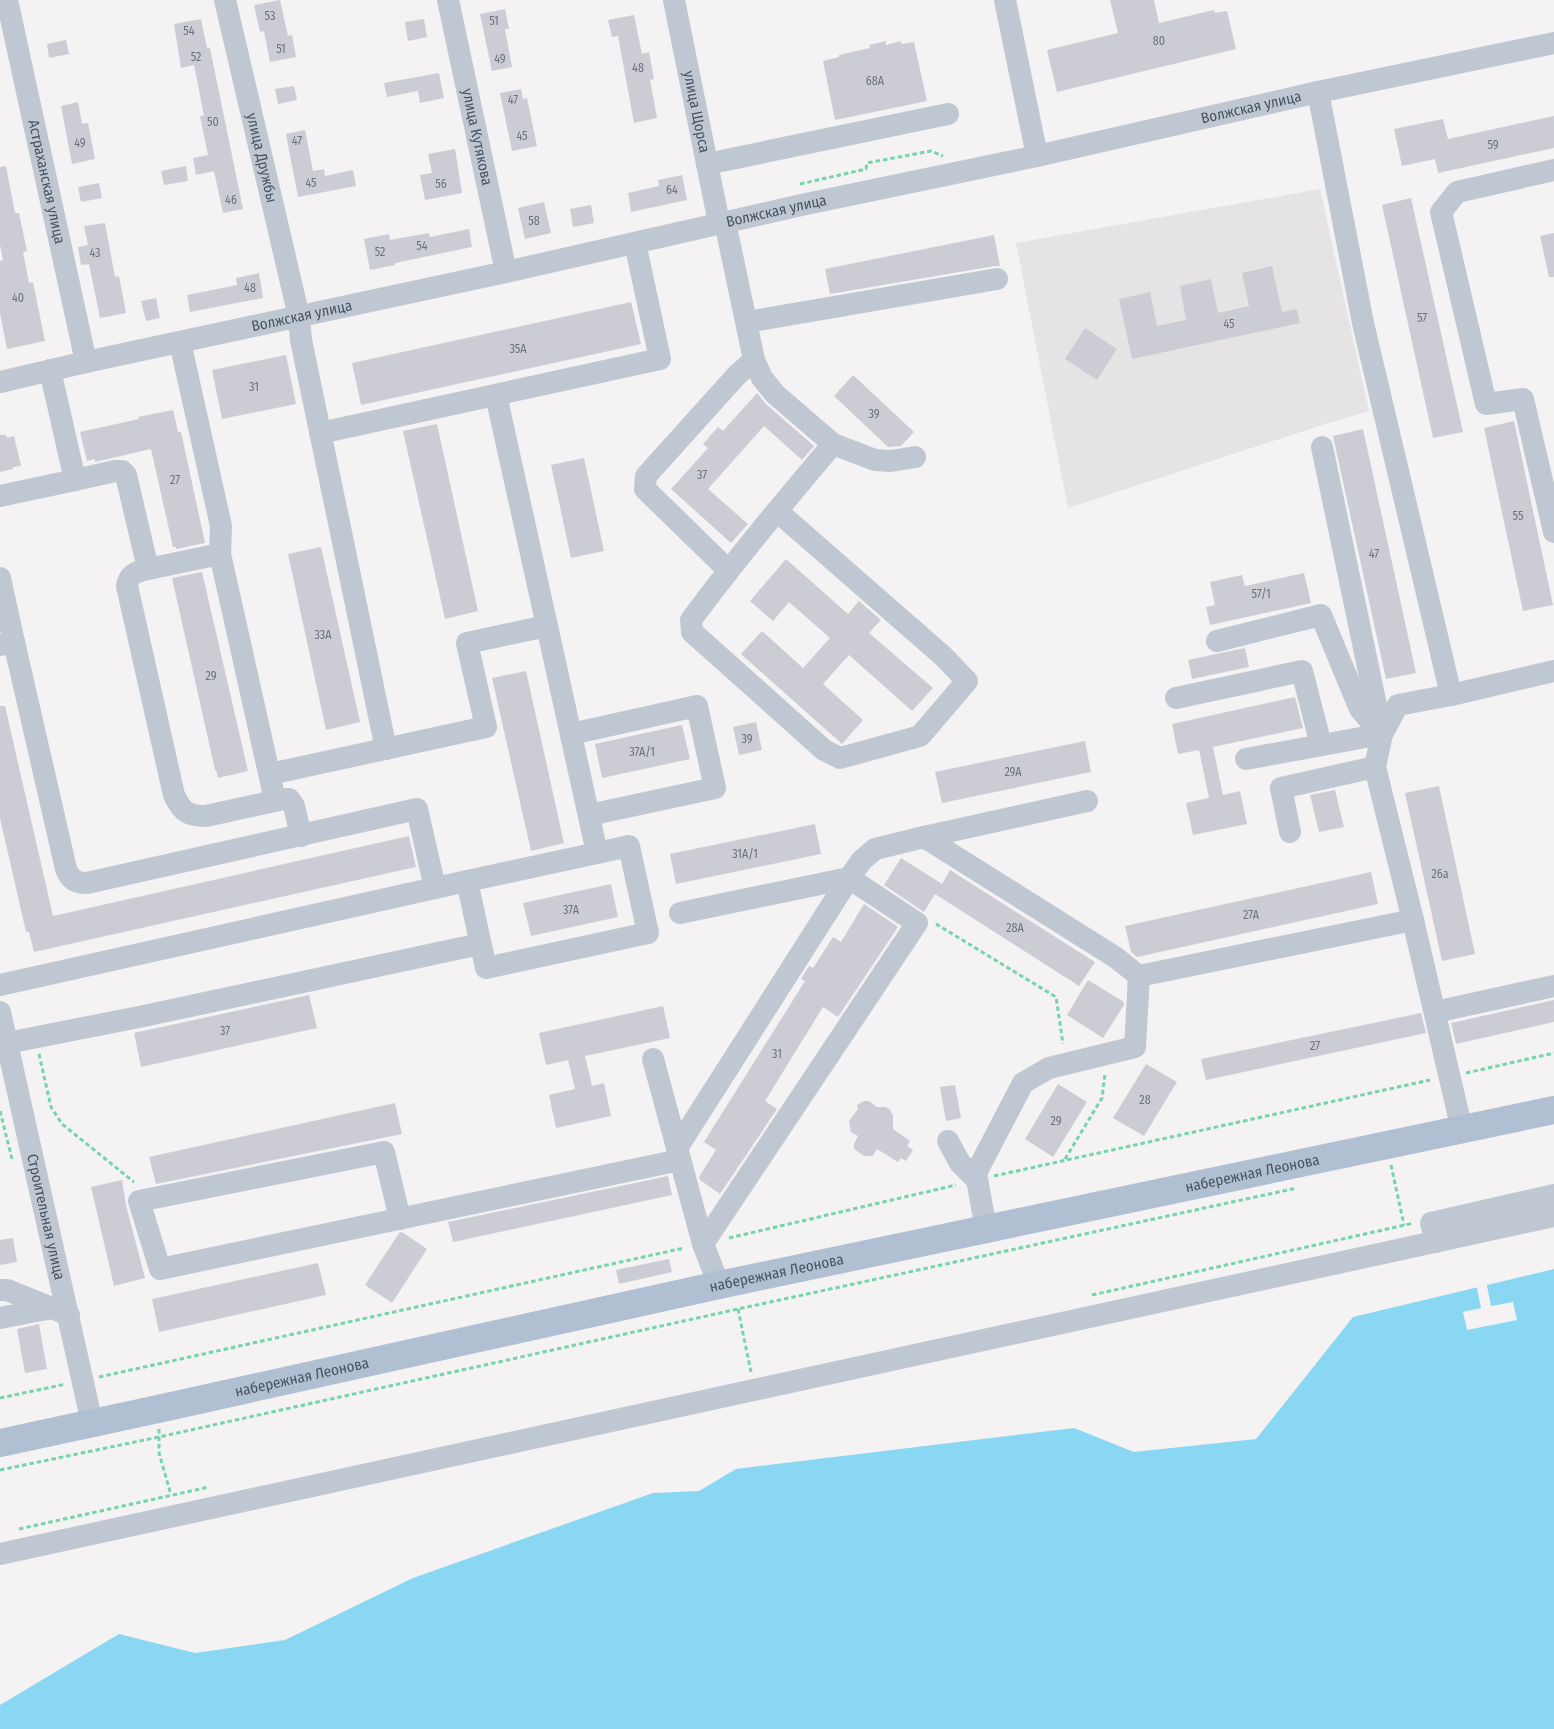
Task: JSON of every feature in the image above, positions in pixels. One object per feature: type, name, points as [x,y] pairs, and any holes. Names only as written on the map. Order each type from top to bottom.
[{"type":"main road","name":"набережная Леонова","points":[[0,1443],[719,1285],[1554,1110]]},
{"type":"street","name":"Астраханская улица","points":[[7,0],[86,362]]},
{"type":"street","name":"улица Дружбы","points":[[225,0],[298,317],[386,749]]},
{"type":"street","name":"улица Кутякова","points":[[447,0],[506,272]]},
{"type":"street","name":"улица Щорса","points":[[674,0],[707,164],[747,322],[754,360],[762,378],[775,394],[832,444]]},
{"type":"street","points":[[1005,0],[1037,156]]},
{"type":"street","name":"Волжская улица","points":[[0,382],[506,272],[722,222],[1554,43]]},
{"type":"street","points":[[1318,92],[1364,323],[1451,695]]},
{"type":"street","points":[[707,164],[948,114]]},
{"type":"street","points":[[1554,170],[1457,192],[1441,212],[1486,404],[1523,399],[1554,532]]},
{"type":"street","points":[[320,433],[660,359],[635,243]]},
{"type":"street","points":[[747,322],[997,279]]},
{"type":"street","points":[[180,342],[221,526],[220,554],[275,800]]},
{"type":"street","points":[[728,570],[645,489],[646,476],[736,375],[754,360]]},
{"type":"street","points":[[50,370],[75,480]]},
{"type":"street","points":[[496,395],[597,853]]},
{"type":"street","points":[[777,510],[944,656],[967,681],[920,736],[840,758],[824,750],[692,632],[691,620],[728,570],[777,510],[832,444],[875,460],[891,461],[915,457]]},
{"type":"street","points":[[1322,447],[1382,734]]},
{"type":"street","points":[[0,496],[122,471],[126,475],[148,569]]},
{"type":"street","points":[[220,554],[148,569],[130,575],[128,579],[127,586],[174,795],[186,813],[195,816],[206,816],[275,800],[289,799],[292,802],[301,836]]},
{"type":"street","points":[[0,578],[7,644],[66,869],[69,877],[77,883],[98,881],[417,809],[435,888]]},
{"type":"street","points":[[1217,641],[1321,615],[1360,709],[1382,734]]},
{"type":"street","points":[[270,774],[486,727],[467,643],[547,626]]},
{"type":"street","points":[[1176,698],[1302,671],[1321,745]]},
{"type":"street","points":[[1462,1130],[1375,767],[1382,734],[1398,705],[1554,671]]},
{"type":"street","points":[[571,734],[698,706],[715,788],[589,815]]},
{"type":"street","points":[[1246,759],[1382,734]]},
{"type":"street","points":[[1290,832],[1281,788],[1375,767]]},
{"type":"street","points":[[400,1219],[384,1152],[139,1201],[160,1269],[400,1219],[679,1154],[849,878],[862,860],[874,849],[1087,801]]},
{"type":"street","points":[[924,837],[1115,957],[1138,976]]},
{"type":"street","points":[[0,985],[435,888],[467,881],[597,853],[629,846],[648,933],[486,968],[467,881]]},
{"type":"street","points":[[680,913],[849,878],[917,923],[703,1244]]},
{"type":"street","points":[[1138,976],[1413,920]]},
{"type":"street","points":[[7,1043],[480,944]]},
{"type":"street","points":[[986,1230],[976,1173],[1023,1083],[1049,1068],[1135,1047],[1138,976]]},
{"type":"street","points":[[1435,1012],[1554,986]]},
{"type":"street","name":"Строительная улица","points":[[0,1012],[60,1312],[83,1380],[92,1422]]},
{"type":"street","points":[[653,1059],[703,1244],[719,1285]]},
{"type":"street","points":[[948,1141],[960,1163],[977,1180]]},
{"type":"street","points":[[1436,1242],[1431,1223],[1554,1196]]},
{"type":"street","points":[[0,1554],[1554,1216]]},
{"type":"street","points":[[0,1290],[7,1290],[60,1312]]},
{"type":"street","points":[[0,1318],[60,1312]]},
{"type":"path","points":[[917,923],[933,921],[1056,997],[1066,1064]]},
{"type":"path","points":[[36,1037],[51,1107],[62,1124],[154,1198]]},
{"type":"path","points":[[0,1398],[703,1244],[1065,1160],[1554,1053]]},
{"type":"path","points":[[1065,1160],[1102,1098],[1107,1054]]},
{"type":"path","points":[[1395,1180],[1404,1225]]},
{"type":"path","points":[[0,1470],[1298,1188]]},
{"type":"path","points":[[738,1309],[751,1372]]},
{"type":"path","points":[[159,1453],[171,1495]]},
{"type":"shaded area","points":[[1320,189],[1369,411],[1068,508],[1016,243]]},
{"type":"water","points":[[1554,1269],[1554,1729],[0,1729],[0,1705],[119,1634],[195,1653],[285,1640],[413,1578],[653,1493],[699,1491],[736,1469],[1074,1428],[1134,1452],[1256,1439],[1353,1317]]},
{"type":"pier","points":[[1486,1281],[1491,1306],[1513,1302],[1517,1320],[1467,1330],[1463,1312],[1481,1308],[1476,1283]]},
{"type":"building","points":[[280,0],[288,36],[292,35],[296,57],[270,62],[264,31],[260,32],[254,5]]},
{"type":"building","points":[[1110,0],[1154,0],[1159,23],[1214,10],[1215,13],[1227,11],[1236,49],[1057,92],[1047,50],[1118,33]]},
{"type":"building","points":[[505,9],[509,29],[505,29],[512,67],[492,71],[480,14]]},
{"type":"building","points":[[634,15],[642,54],[649,52],[654,79],[650,80],[657,118],[634,123],[618,36],[612,37],[608,20]]},
{"type":"building","points":[[201,19],[207,48],[210,48],[243,209],[223,213],[214,171],[196,175],[193,158],[208,155],[200,116],[204,116],[194,65],[181,68],[174,24]]},
{"type":"building","points":[[424,19],[427,37],[408,41],[405,22]]},
{"type":"building","points":[[66,40],[69,54],[49,58],[47,44]]},
{"type":"building","points":[[886,41],[886,45],[901,41],[901,44],[914,42],[927,101],[835,120],[823,61],[870,48],[869,45]]},
{"type":"building","points":[[439,73],[444,98],[420,103],[418,91],[387,97],[384,83]]},
{"type":"building","points":[[294,86],[297,100],[278,104],[275,89]]},
{"type":"building","points":[[521,89],[523,99],[527,98],[537,146],[512,151],[500,93]]},
{"type":"building","points":[[78,102],[82,124],[88,123],[95,159],[72,164],[61,106]]},
{"type":"building","points":[[1554,116],[1554,148],[1438,173],[1435,159],[1402,166],[1394,129],[1443,119],[1448,139]]},
{"type":"building","points":[[305,130],[313,171],[324,169],[325,176],[353,170],[356,186],[298,197],[286,134]]},
{"type":"building","points":[[455,149],[462,193],[425,200],[420,175],[432,173],[428,154]]},
{"type":"building","points":[[6,166],[15,213],[19,213],[27,251],[23,252],[29,283],[33,282],[45,341],[7,349],[0,313],[0,261],[3,260],[0,245],[0,167]]},
{"type":"building","points":[[186,166],[188,181],[164,185],[161,171]]},
{"type":"building","points":[[682,175],[687,200],[631,212],[628,193],[659,186],[658,180]]},
{"type":"building","points":[[99,183],[102,198],[81,202],[78,187]]},
{"type":"building","points":[[1411,198],[1463,432],[1433,438],[1382,205]]},
{"type":"building","points":[[544,202],[551,233],[525,239],[518,208]]},
{"type":"building","points":[[591,205],[594,223],[573,227],[570,209]]},
{"type":"building","points":[[105,223],[115,277],[119,276],[126,313],[100,318],[89,264],[81,265],[78,247],[88,245],[84,226]]},
{"type":"building","points":[[469,229],[472,247],[370,270],[364,239],[389,234],[390,240],[429,233],[430,237]]},
{"type":"building","points":[[1554,233],[1554,277],[1549,277],[1540,236]]},
{"type":"building","points":[[994,235],[1000,266],[830,294],[825,269]]},
{"type":"building","points":[[1272,266],[1282,312],[1297,309],[1300,323],[1132,359],[1119,299],[1150,292],[1157,326],[1186,320],[1180,286],[1211,279],[1218,313],[1249,306],[1242,273]]},
{"type":"building","points":[[259,273],[263,298],[190,312],[187,295],[237,285],[236,278]]},
{"type":"building","points":[[156,298],[160,318],[146,321],[141,301]]},
{"type":"building","points":[[631,302],[641,344],[361,405],[352,363]]},
{"type":"building","points":[[1085,328],[1117,349],[1097,380],[1065,359]]},
{"type":"building","points":[[286,355],[296,404],[222,419],[212,370]]},
{"type":"building","points":[[853,375],[914,432],[901,446],[888,447],[834,396]]},
{"type":"building","points":[[757,393],[766,404],[814,446],[802,460],[764,426],[708,489],[748,524],[731,543],[671,489],[708,448],[703,444],[718,427],[723,431]]},
{"type":"building","points":[[173,410],[178,432],[181,432],[205,543],[176,549],[173,547],[151,449],[95,462],[95,459],[87,461],[80,432]]},
{"type":"building","points":[[1514,421],[1553,605],[1523,611],[1484,428]]},
{"type":"building","points":[[437,424],[478,611],[445,619],[403,431]]},
{"type":"building","points":[[1363,429],[1416,673],[1386,679],[1333,436]]},
{"type":"building","points":[[0,435],[6,435],[7,438],[14,436],[21,466],[0,472]]},
{"type":"building","points":[[584,458],[604,551],[571,558],[551,465]]},
{"type":"building","points":[[321,547],[360,722],[326,730],[288,554]]},
{"type":"building","points":[[786,559],[848,614],[859,601],[881,620],[869,633],[933,688],[912,711],[849,655],[823,684],[863,720],[842,744],[741,654],[762,631],[803,668],[830,638],[789,602],[773,621],[750,601]]},
{"type":"building","points":[[202,572],[248,771],[218,778],[172,578]]},
{"type":"building","points":[[1304,573],[1311,603],[1210,625],[1206,607],[1215,605],[1210,582],[1242,575],[1245,586]]},
{"type":"building","points":[[1245,648],[1249,667],[1192,679],[1188,660]]},
{"type":"building","points":[[526,671],[564,843],[531,851],[492,678]]},
{"type":"building","points":[[1295,697],[1303,728],[1213,747],[1223,795],[1240,791],[1247,824],[1193,835],[1186,803],[1209,798],[1199,750],[1178,754],[1172,724]]},
{"type":"building","points":[[0,706],[5,706],[53,916],[409,836],[416,867],[34,952],[29,932],[26,932],[0,818]]},
{"type":"building","points":[[756,722],[762,750],[739,755],[733,727]]},
{"type":"building","points":[[682,725],[690,759],[602,778],[595,744]]},
{"type":"building","points":[[1085,741],[1091,772],[942,803],[935,772]]},
{"type":"building","points":[[1439,786],[1475,954],[1442,961],[1405,793]]},
{"type":"building","points":[[1335,790],[1344,827],[1319,832],[1310,795]]},
{"type":"building","points":[[815,824],[821,854],[676,884],[670,854]]},
{"type":"building","points":[[901,858],[942,884],[950,870],[1095,962],[1079,986],[935,894],[924,912],[884,885]]},
{"type":"building","points":[[1371,872],[1378,904],[1137,957],[1131,952],[1125,926]]},
{"type":"building","points":[[611,884],[618,917],[531,936],[523,903]]},
{"type":"building","points":[[864,904],[898,927],[838,1017],[823,1007],[765,1101],[777,1109],[720,1194],[699,1177],[716,1150],[704,1142],[805,981],[801,979],[809,966],[813,968],[833,937],[841,942]]},
{"type":"building","points":[[1088,980],[1124,1002],[1103,1038],[1067,1015]]},
{"type":"building","points":[[309,995],[317,1028],[141,1067],[134,1033]]},
{"type":"building","points":[[1554,1000],[1554,1022],[1456,1044],[1451,1023]]},
{"type":"building","points":[[663,1006],[670,1038],[585,1056],[592,1086],[604,1083],[611,1116],[556,1128],[549,1095],[575,1089],[568,1060],[546,1065],[539,1033]]},
{"type":"building","points":[[1421,1013],[1426,1033],[1206,1080],[1201,1059]]},
{"type":"building","points":[[1146,1064],[1177,1082],[1144,1136],[1113,1118]]},
{"type":"building","points":[[1058,1084],[1087,1102],[1053,1157],[1025,1139]]},
{"type":"building","points":[[955,1085],[961,1118],[946,1121],[940,1087]]},
{"type":"building","points":[[864,1101],[890,1110],[893,1115],[893,1129],[910,1141],[907,1146],[913,1150],[906,1161],[901,1158],[898,1162],[877,1149],[873,1156],[864,1156],[854,1149],[858,1136],[851,1132],[849,1121],[858,1109],[857,1105]]},
{"type":"building","points":[[395,1103],[402,1134],[156,1184],[149,1157]]},
{"type":"building","points":[[668,1176],[672,1195],[453,1242],[448,1222]]},
{"type":"building","points":[[122,1180],[126,1205],[145,1278],[114,1286],[91,1187]]},
{"type":"building","points":[[402,1232],[427,1249],[392,1303],[365,1285],[399,1233]]},
{"type":"building","points":[[13,1238],[17,1262],[0,1265],[0,1240]]},
{"type":"building","points":[[669,1259],[672,1272],[619,1284],[616,1270]]},
{"type":"building","points":[[318,1263],[326,1295],[159,1332],[152,1299]]},
{"type":"building","points":[[39,1324],[47,1369],[25,1373],[17,1329]]}]
